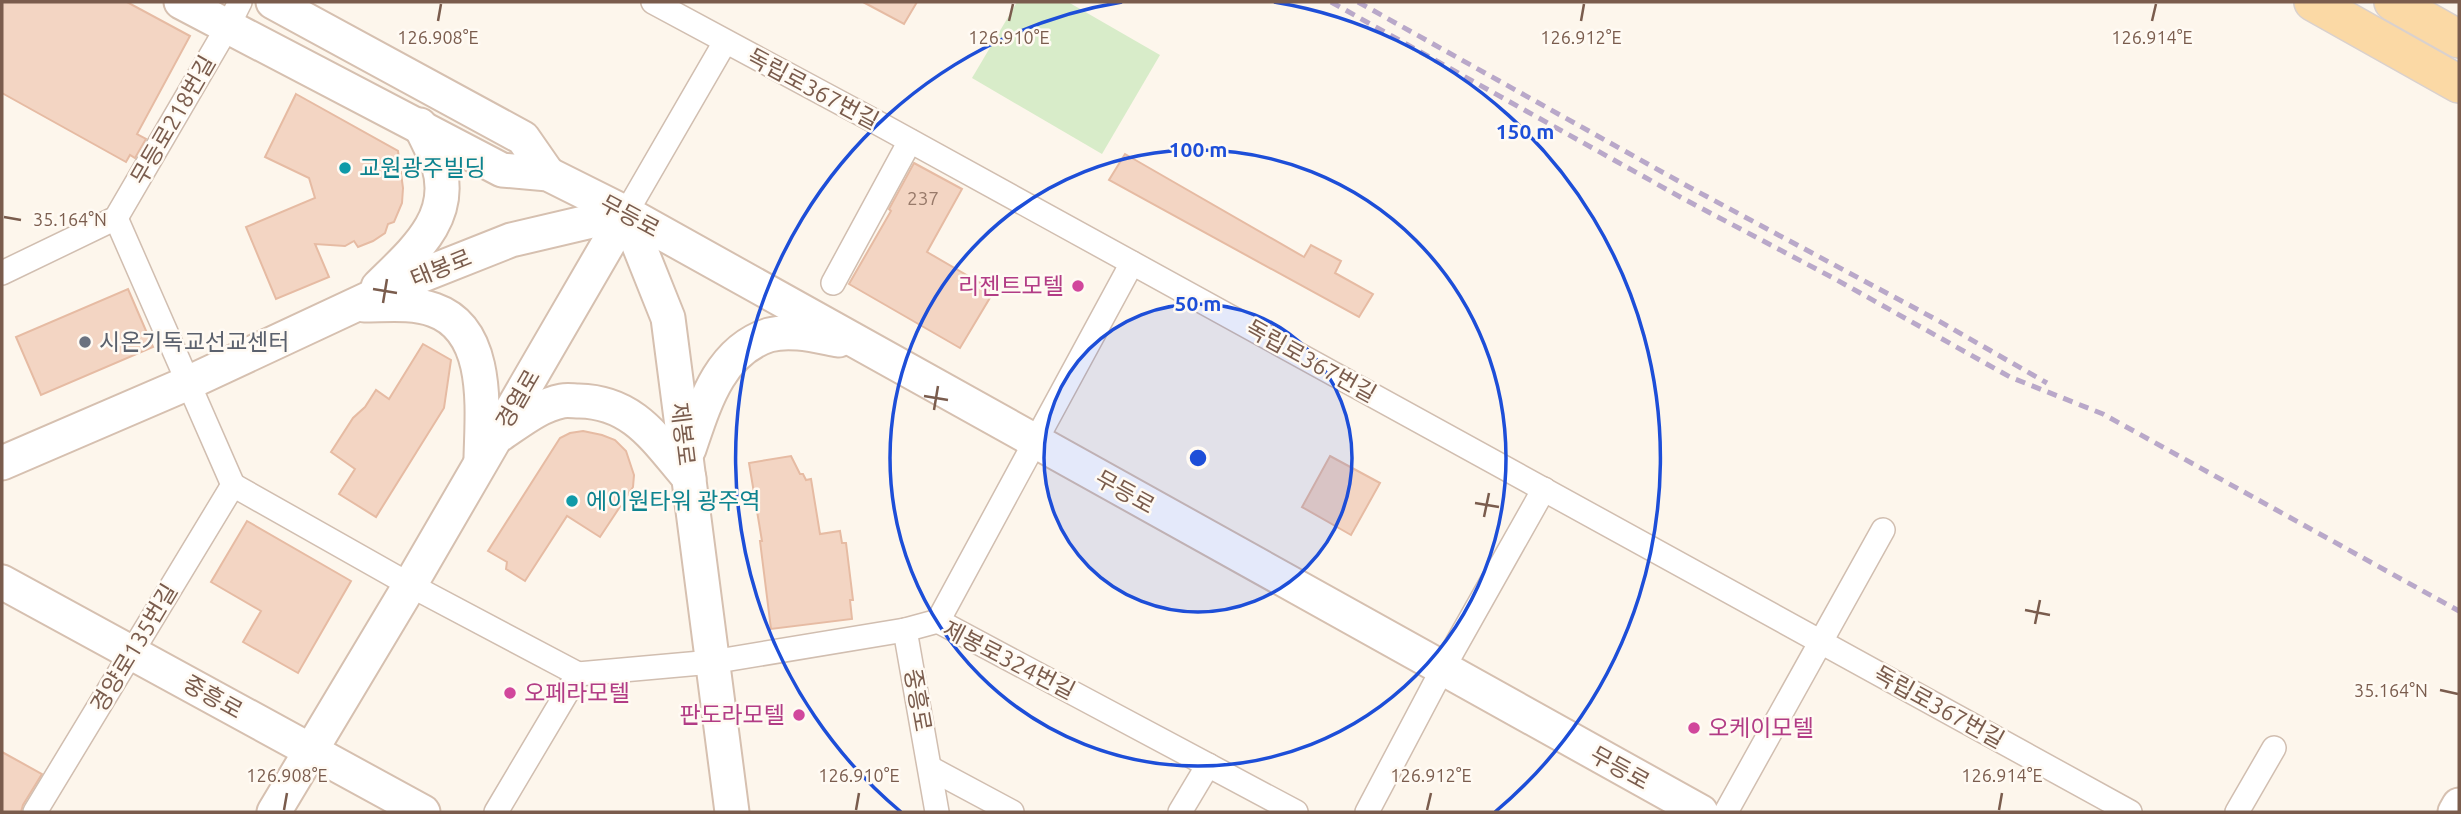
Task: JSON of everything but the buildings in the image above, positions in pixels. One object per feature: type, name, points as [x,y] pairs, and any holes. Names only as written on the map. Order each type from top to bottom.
[{"type":"main road","points":[[2313,2],[2459,84]]},
{"type":"main road","points":[[2393,2],[2459,39]]},
{"type":"street","name":"무등로","points":[[181,2],[234,14],[420,125],[502,170],[548,174],[626,213],[1701,812]]},
{"type":"street","name":"무등로","points":[[273,2],[523,138],[548,174]]},
{"type":"street","name":"독립로367번길","points":[[653,2],[1821,642],[2092,803],[2130,812]]},
{"type":"street","name":"무등로218번길","points":[[116,218],[234,14]]},
{"type":"street","points":[[626,213],[725,42]]},
{"type":"street","points":[[359,305],[422,244],[437,217],[442,186],[438,164],[420,125]]},
{"type":"street","points":[[833,283],[910,141]]},
{"type":"street","name":"태봉로","points":[[2,463],[188,383],[400,284],[511,240],[626,213]]},
{"type":"street","name":"경열로","points":[[274,812],[410,585],[626,213]]},
{"type":"street","name":"제봉로","points":[[626,213],[668,318],[732,812]]},
{"type":"street","points":[[8,265],[116,218],[233,485],[410,585],[578,674],[712,662]]},
{"type":"street","points":[[938,621],[1132,263]]},
{"type":"street","points":[[359,305],[414,305],[435,310],[449,318],[462,332],[472,349],[481,383],[489,450]]},
{"type":"street","points":[[489,450],[533,413],[562,401],[593,401],[616,407],[642,425],[688,468],[715,380],[730,361],[751,344],[771,335],[794,333],[865,346]]},
{"type":"street","name":"경양로135번길","points":[[35,812],[233,485]]},
{"type":"street","points":[[1367,812],[1442,670],[1544,489]]},
{"type":"street","points":[[1726,812],[1883,530]]},
{"type":"street","name":"중흥로","points":[[5,591],[132,652],[423,812]]},
{"type":"street","name":"제봉로324번길","points":[[712,662],[905,630],[938,621],[1296,812]]},
{"type":"street","name":"중흥로","points":[[905,630],[936,812]]},
{"type":"street","points":[[496,812],[578,674]]},
{"type":"street","points":[[2237,812],[2274,748]]},
{"type":"street","points":[[1180,812],[1208,765]]},
{"type":"street","points":[[930,768],[1012,812]]},
{"type":"street","points":[[2455,812],[2459,805]]},
{"type":"green space","points":[[1017,2],[1068,2],[1160,55],[1102,154],[972,78]]},
{"type":"railway","points":[[1331,2],[2010,377],[2103,414],[2459,611]]},
{"type":"railway","points":[[1358,2],[2047,383]]},
{"type":"place","name":"교원광주빌딩","points":[[345,168]]},
{"type":"place","name":"리젠트모텔","points":[[1078,286]]},
{"type":"place","name":"시온기독교선교센터","points":[[85,342]]},
{"type":"place","name":"에이원타워 광주역","points":[[572,501]]},
{"type":"place","name":"오페라모텔","points":[[510,693]]},
{"type":"place","name":"판도라모텔","points":[[799,715]]},
{"type":"place","name":"오케이모텔","points":[[1694,728]]}]
